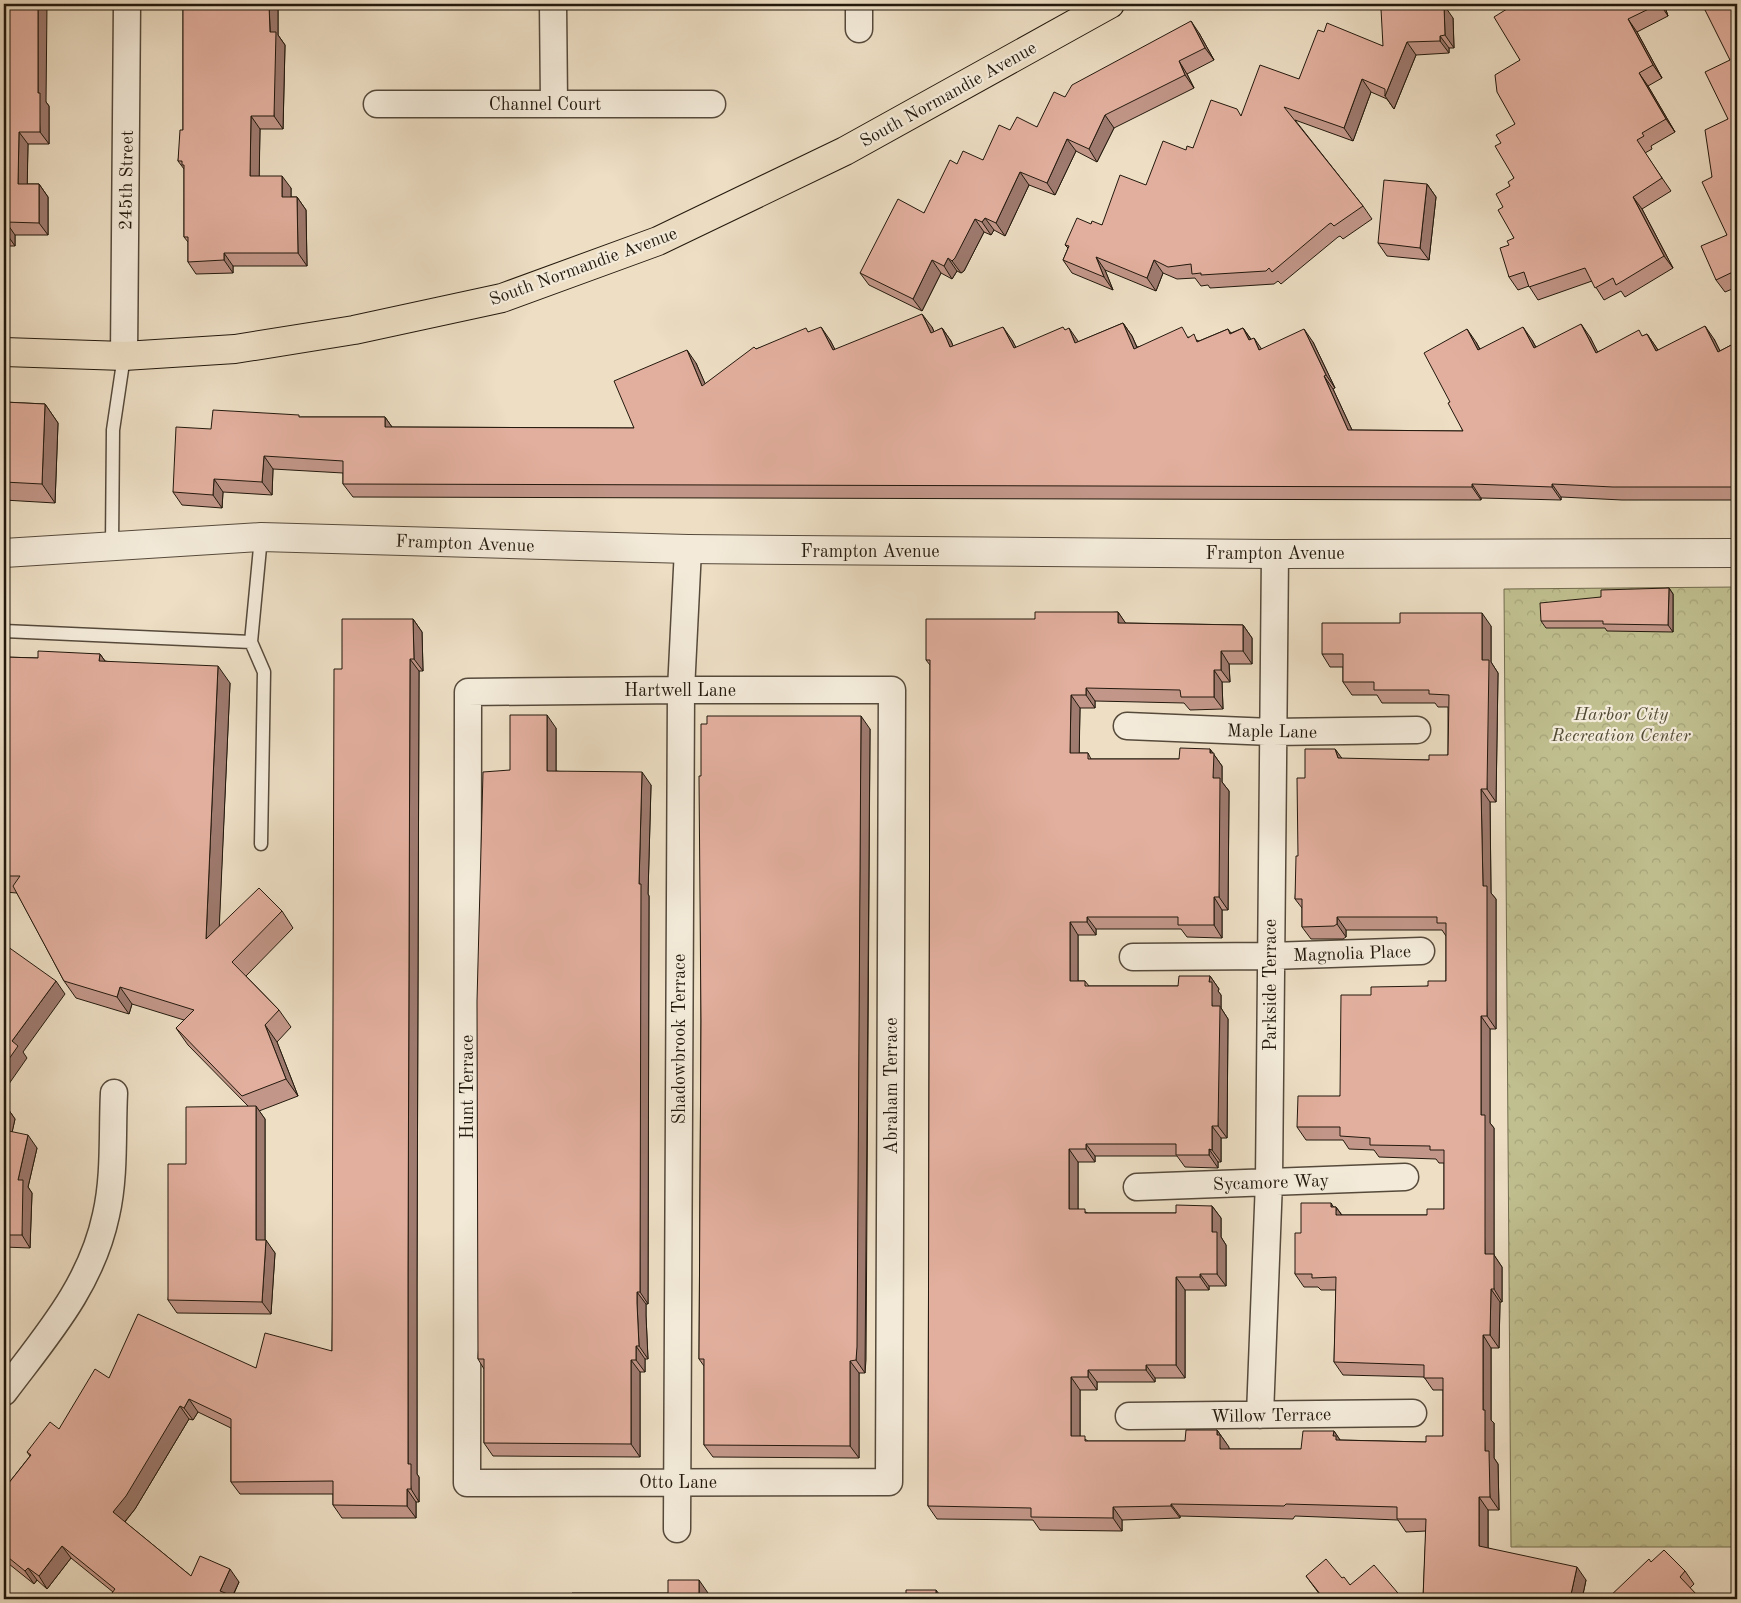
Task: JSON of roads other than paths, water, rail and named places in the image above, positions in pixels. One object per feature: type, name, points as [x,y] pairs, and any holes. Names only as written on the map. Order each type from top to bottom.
[{"type":"main road","name":"South Normandie Avenue","points":[[4,352],[124,356],[244,348],[354,330],[502,298],[658,241],[845,151],[1110,4]]},
{"type":"street","name":"245th Street","points":[[124,356],[127,4]]},
{"type":"street","points":[[553,4],[554,103]]},
{"type":"street","name":"Channel Court","points":[[377,104],[712,104]]},
{"type":"street","name":"Frampton Avenue","points":[[4,553],[261,537],[688,549],[1274,554],[1737,553]]},
{"type":"street","name":"Shadowbrook Terrace","points":[[677,1529],[681,690],[688,549]]},
{"type":"street","name":"Parkside Terrace","points":[[1260,1415],[1269,1181],[1274,554]]},
{"type":"street","name":"Hartwell Lane","points":[[468,692],[892,690]]},
{"type":"street","name":"Abraham Terrace","points":[[889,1482],[892,690]]},
{"type":"street","name":"Hunt Terrace","points":[[467,1483],[468,692]]},
{"type":"street","name":"Maple Lane","points":[[1127,726],[1272,732],[1417,730]]},
{"type":"street","name":"Magnolia Place","points":[[1133,957],[1270,956],[1421,951]]},
{"type":"street","points":[[4,1392],[79,1290],[95,1254],[107,1215],[114,1093]]},
{"type":"street","name":"Sycamore Way","points":[[1137,1187],[1405,1177]]},
{"type":"street","name":"Willow Terrace","points":[[1129,1416],[1413,1413]]},
{"type":"street","name":"Otto Lane","points":[[467,1483],[889,1482]]},
{"type":"lane","points":[[112,546],[113,430],[124,356]]},
{"type":"lane","points":[[261,537],[251,642],[264,672],[261,844]]},
{"type":"lane","points":[[4,631],[251,642]]},
{"type":"park label","name":"Harbor City Recreation Center","points":[[1621,724]]}]
